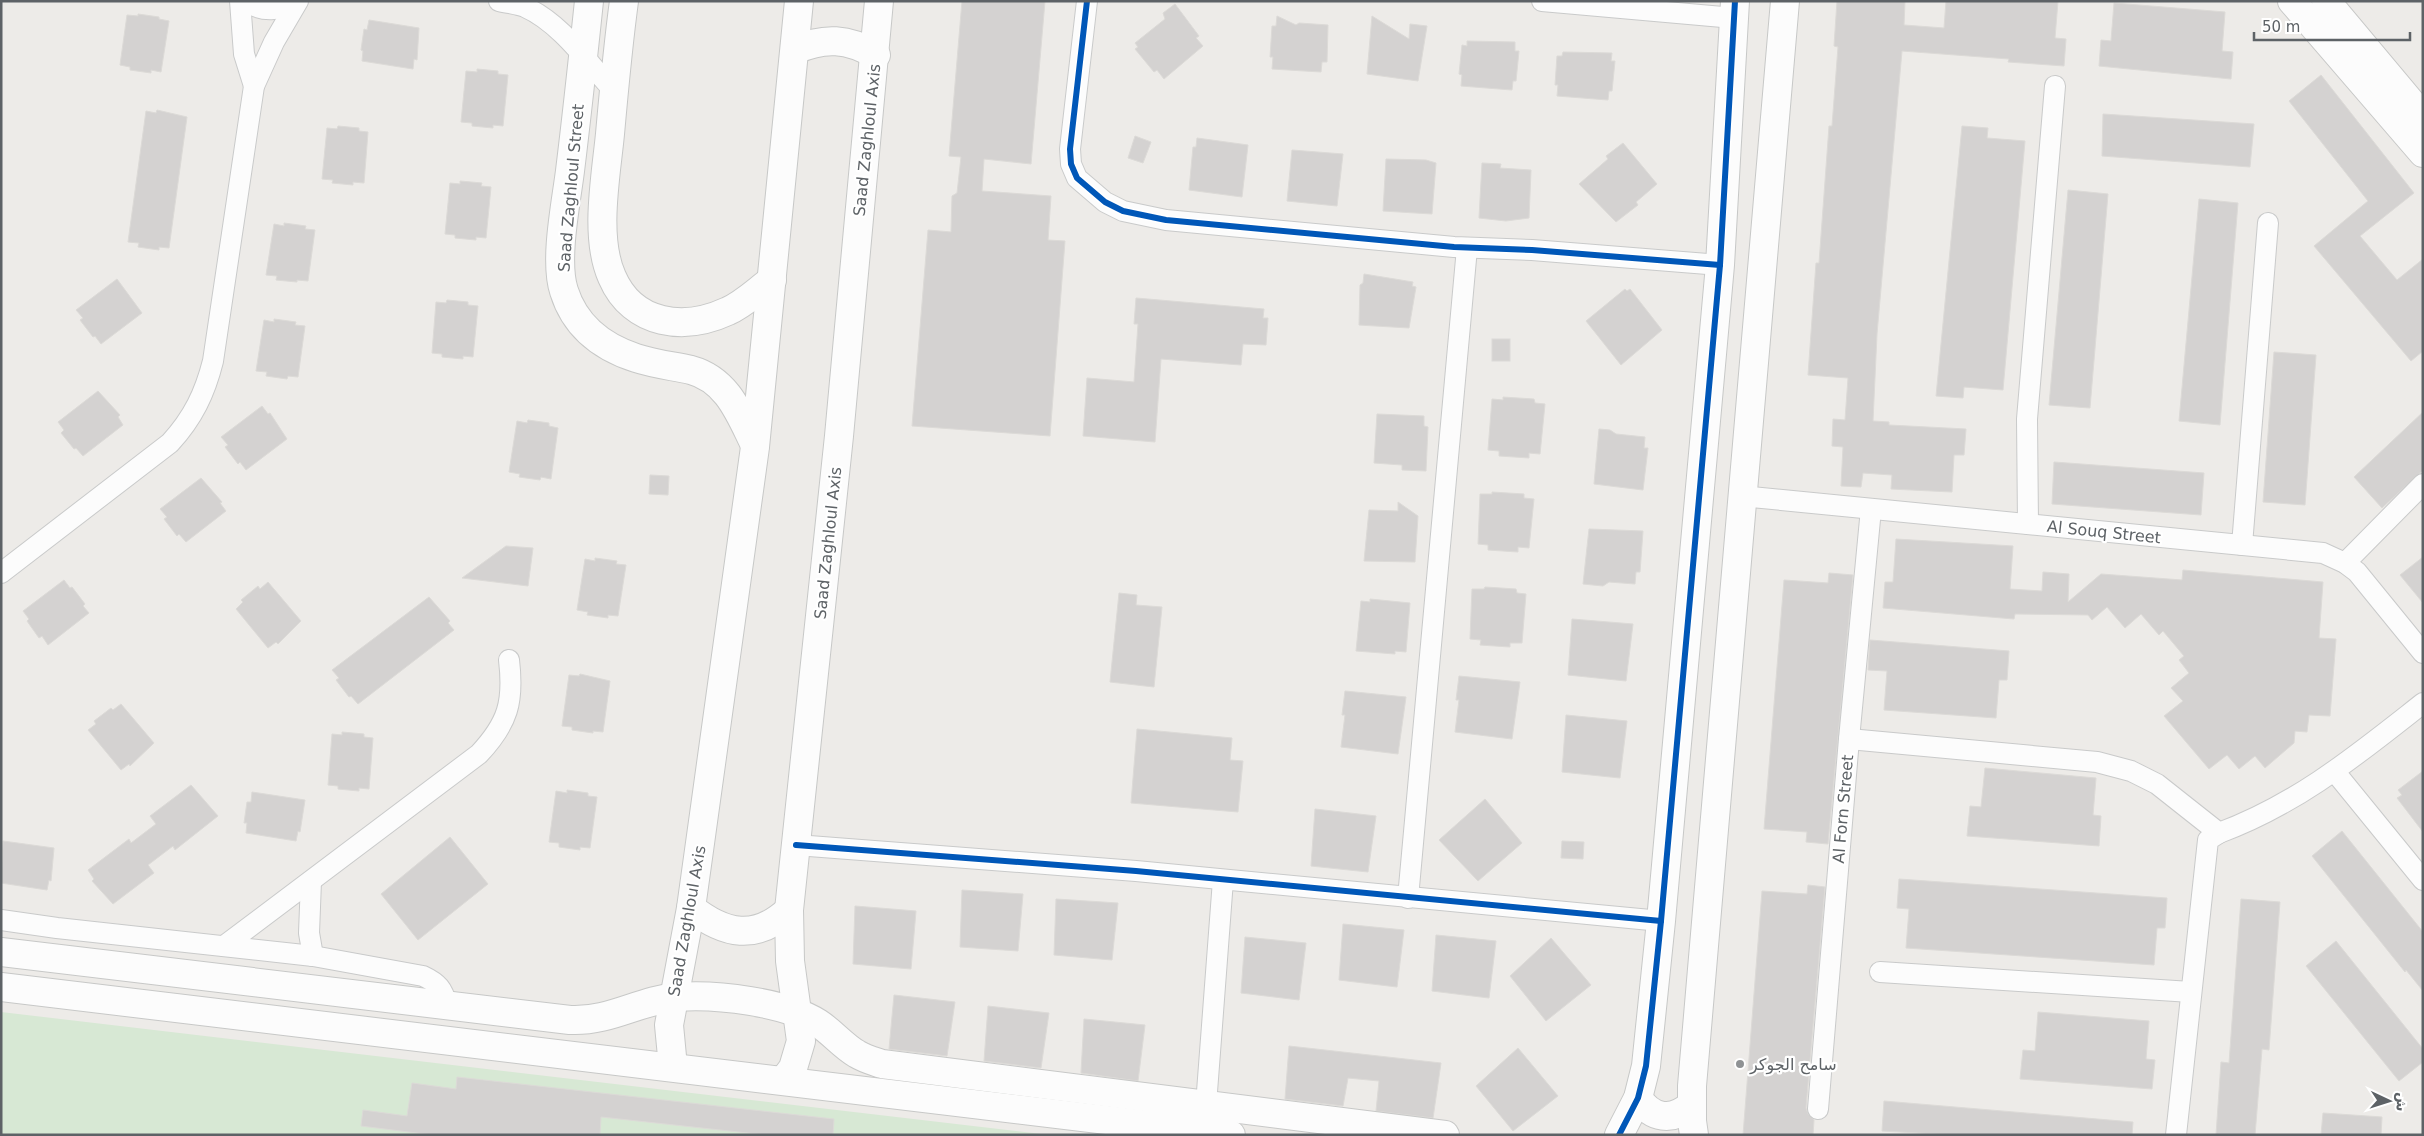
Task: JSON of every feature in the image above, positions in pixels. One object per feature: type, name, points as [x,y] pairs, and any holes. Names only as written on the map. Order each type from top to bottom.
[{"type":"main road","name":"Saad Zaghloul Street","points":[[589,1],[562,249],[563,290],[571,309],[582,327],[598,340],[621,352],[648,362],[693,371],[719,385],[737,408],[755,446]]},
{"type":"main road","name":"Saad Zaghloul Street","points":[[624,1],[614,91],[603,224],[606,252],[612,277],[631,304],[651,318],[678,322],[707,319],[730,310],[772,280]]},
{"type":"main road","name":"Saad Zaghloul Axis","points":[[673,1067],[669,1039],[674,997],[691,908],[755,446],[799,1]]},
{"type":"main road","name":"Saad Zaghloul Axis","points":[[784,1080],[793,1068],[801,1040],[790,961],[789,910],[839,436],[876,55],[879,1]]},
{"type":"main road","points":[[1694,1135],[1691,1106],[1784,1]]},
{"type":"main road","points":[[2292,1],[2423,153]]},
{"type":"main road","points":[[2326,1],[2423,117]]},
{"type":"main road","points":[[1619,1135],[1638,1098],[1646,1066],[1661,921],[1720,265],[1734,10]]},
{"type":"main road","points":[[795,50],[810,43],[827,40],[844,41],[861,46],[876,55]]},
{"type":"main road","points":[[691,908],[712,922],[739,931],[758,930],[775,923],[789,910]]},
{"type":"main road","points":[[1,952],[584,1021],[610,1017],[674,997],[693,996],[768,1003],[797,1012],[823,1026],[856,1053],[882,1064],[1446,1135]]},
{"type":"main road","points":[[1,987],[1231,1135]]},
{"type":"main road","points":[[1638,1098],[1652,1113],[1662,1117],[1682,1113],[1691,1106]]},
{"type":"street","points":[[240,1],[244,54],[254,86]]},
{"type":"street","points":[[245,1],[258,8],[268,10],[279,9],[298,1]]},
{"type":"street","points":[[1,573],[170,443],[183,429],[202,397],[213,361],[254,86],[274,42],[298,1]]},
{"type":"street","points":[[499,1],[530,4],[614,91]]},
{"type":"street","points":[[1087,1],[1070,148],[1071,164],[1077,178],[1105,202],[1124,211],[1166,220],[1468,248],[1532,250],[1720,265]]},
{"type":"street","points":[[1542,1],[1734,10]]},
{"type":"street","points":[[2028,524],[2027,419],[2055,86]]},
{"type":"street","points":[[2242,545],[2268,223]]},
{"type":"street","points":[[1408,898],[1468,248]]},
{"type":"street","points":[[2344,562],[2423,484]]},
{"type":"street","name":"Al Souq Street","points":[[1741,496],[2323,553],[2344,562],[2357,572],[2423,653]]},
{"type":"street","name":"Al Forn Street","points":[[1818,1109],[1849,739],[1871,509]]},
{"type":"street","points":[[224,946],[479,754],[497,735],[506,711],[512,686],[509,660]]},
{"type":"street","points":[[2176,1135],[2208,840],[2219,833],[2258,818],[2336,772],[2423,703]]},
{"type":"street","points":[[1849,739],[2096,762],[2123,769],[2157,784],[2219,833]]},
{"type":"street","points":[[2336,772],[2423,880]]},
{"type":"street","points":[[796,845],[955,856],[1661,921]]},
{"type":"street","points":[[1206,1105],[1223,880]]},
{"type":"street","points":[[311,881],[308,933],[314,956]]},
{"type":"street","points":[[1,920],[57,928],[314,956],[422,976],[436,982],[443,990],[448,1005]]},
{"type":"street","points":[[1880,972],[2191,992]]},
{"type":"green space","points":[[1,1012],[1050,1135],[1,1135]]},
{"type":"building","points":[[962,1],[1045,1],[1031,164],[984,159],[982,191],[1051,196],[1048,240],[1065,241],[1050,436],[912,426],[928,230],[951,232],[952,196],[957,193],[961,157],[949,156]]},
{"type":"building","points":[[1837,1],[1905,1],[1904,25],[1944,28],[1946,1],[2058,1],[2055,38],[2066,39],[2064,66],[2008,62],[2009,59],[1902,51],[1877,334],[1873,421],[1889,422],[1889,425],[1966,429],[1964,455],[1954,455],[1952,492],[1891,489],[1892,475],[1863,473],[1861,487],[1841,486],[1843,447],[1832,446],[1833,419],[1845,420],[1848,378],[1808,375],[1816,263],[1819,263],[1829,126],[1832,126],[1838,47],[1834,46]]},
{"type":"building","points":[[2114,3],[2225,12],[2222,51],[2233,52],[2231,79],[2099,66],[2101,40],[2111,41]]},
{"type":"building","points":[[1175,4],[1199,36],[1196,38],[1203,46],[1164,79],[1157,70],[1154,72],[1135,49],[1138,47],[1135,43],[1165,19],[1163,13]]},
{"type":"building","points":[[138,14],[159,17],[159,19],[169,21],[161,72],[151,70],[151,73],[130,70],[130,67],[120,65],[127,15],[138,16]]},
{"type":"building","points":[[1277,16],[1296,25],[1299,23],[1328,25],[1327,62],[1322,62],[1321,72],[1272,69],[1273,57],[1270,57],[1272,26],[1276,26]]},
{"type":"building","points":[[1372,16],[1409,39],[1410,24],[1427,26],[1418,81],[1367,74]]},
{"type":"building","points":[[369,20],[419,28],[417,60],[414,59],[413,69],[362,61],[363,51],[361,50],[364,29],[367,30]]},
{"type":"building","points":[[1467,41],[1515,42],[1515,51],[1519,51],[1516,81],[1513,81],[1512,90],[1461,86],[1462,75],[1459,74],[1462,45],[1467,46]]},
{"type":"building","points":[[1563,52],[1612,53],[1611,61],[1615,61],[1612,91],[1609,91],[1608,100],[1557,96],[1558,85],[1555,85],[1557,56],[1562,56]]},
{"type":"building","points":[[477,69],[498,71],[498,74],[508,75],[503,126],[493,125],[493,128],[472,126],[472,123],[461,122],[466,71],[477,72]]},
{"type":"building","points":[[2321,75],[2414,193],[2360,236],[2397,280],[2423,259],[2423,351],[2411,361],[2314,246],[2368,201],[2289,101]]},
{"type":"building","points":[[157,110],[187,117],[169,248],[159,247],[159,250],[138,247],[139,243],[128,242],[146,111],[156,113]]},
{"type":"building","points":[[2103,114],[2254,124],[2250,167],[2102,156]]},
{"type":"building","points":[[338,126],[359,128],[359,131],[368,132],[364,183],[353,182],[353,185],[332,183],[333,180],[322,179],[327,128],[337,129]]},
{"type":"building","points":[[1962,126],[1988,128],[1987,138],[2025,141],[2003,390],[1964,387],[1963,398],[1936,396]]},
{"type":"building","points":[[1135,136],[1151,142],[1143,163],[1128,158]]},
{"type":"building","points":[[1197,138],[1248,145],[1242,197],[1189,190],[1193,147],[1196,147]]},
{"type":"building","points":[[1623,143],[1657,184],[1636,202],[1638,205],[1616,222],[1579,184],[1608,159],[1606,156]]},
{"type":"building","points":[[1292,150],[1343,154],[1337,206],[1287,201]]},
{"type":"building","points":[[1386,159],[1426,160],[1436,163],[1432,214],[1383,211]]},
{"type":"building","points":[[1482,163],[1501,164],[1500,168],[1531,170],[1529,218],[1506,221],[1479,218]]},
{"type":"building","points":[[460,181],[482,183],[481,186],[491,187],[486,238],[476,237],[476,240],[455,238],[455,235],[445,234],[450,183],[460,184]]},
{"type":"building","points":[[2068,190],[2108,194],[2090,408],[2049,405]]},
{"type":"building","points":[[2199,199],[2238,203],[2220,425],[2179,421]]},
{"type":"building","points":[[284,223],[306,226],[305,229],[315,230],[308,281],[276,280],[277,276],[266,275],[274,224],[284,226]]},
{"type":"building","points":[[1364,274],[1413,282],[1412,286],[1416,287],[1409,328],[1359,325],[1360,285],[1363,283]]},
{"type":"building","points":[[117,279],[142,313],[101,344],[80,320],[83,318],[76,310]]},
{"type":"building","points":[[1625,289],[1627,291],[1630,289],[1662,330],[1621,365],[1586,321]]},
{"type":"building","points":[[1136,298],[1264,309],[1263,318],[1268,318],[1266,345],[1243,344],[1241,365],[1161,359],[1155,442],[1083,436],[1087,378],[1134,382],[1138,324],[1134,324]]},
{"type":"building","points":[[447,300],[468,302],[468,305],[478,306],[473,357],[463,356],[463,359],[442,357],[442,354],[432,353],[436,302],[446,303]]},
{"type":"building","points":[[274,319],[296,322],[295,325],[305,326],[298,377],[288,376],[287,379],[266,376],[267,372],[256,371],[264,320],[274,322]]},
{"type":"building","points":[[1492,339],[1510,339],[1510,361],[1492,361]]},
{"type":"building","points":[[2274,352],[2316,355],[2305,505],[2263,502]]},
{"type":"building","points":[[98,391],[120,415],[118,417],[123,425],[83,456],[76,448],[74,449],[61,433],[64,430],[58,422]]},
{"type":"building","points":[[1503,397],[1534,399],[1535,403],[1545,404],[1540,454],[1529,453],[1529,458],[1499,456],[1499,451],[1488,450],[1492,399],[1503,400]]},
{"type":"building","points":[[262,406],[268,414],[270,413],[287,439],[246,470],[240,462],[238,464],[225,447],[228,445],[221,437]]},
{"type":"building","points":[[2423,412],[2423,470],[2382,508],[2354,477]]},
{"type":"building","points":[[1377,414],[1424,416],[1424,426],[1428,427],[1426,471],[1402,470],[1402,465],[1374,463]]},
{"type":"building","points":[[528,420],[549,423],[549,426],[558,428],[551,479],[541,477],[540,480],[519,477],[520,474],[509,472],[517,421],[527,423]]},
{"type":"building","points":[[1599,429],[1610,430],[1616,434],[1645,437],[1644,448],[1648,448],[1643,490],[1594,484]]},
{"type":"building","points":[[2054,462],[2204,473],[2201,515],[2052,504]]},
{"type":"building","points":[[650,475],[669,476],[668,495],[649,494]]},
{"type":"building","points":[[201,478],[222,502],[220,503],[226,511],[186,542],[179,534],[177,536],[164,519],[167,517],[160,509]]},
{"type":"building","points":[[1492,492],[1524,494],[1524,498],[1534,499],[1529,548],[1518,547],[1518,552],[1488,550],[1488,545],[1478,544],[1480,494],[1492,494]]},
{"type":"building","points":[[1398,502],[1418,516],[1415,562],[1364,561],[1369,510],[1398,511]]},
{"type":"building","points":[[1589,529],[1643,531],[1640,572],[1636,572],[1635,584],[1609,582],[1603,586],[1583,584]]},
{"type":"building","points":[[1896,539],[2013,546],[2010,589],[2042,591],[2043,572],[2069,574],[2068,602],[2101,574],[2182,580],[2183,570],[2323,582],[2319,638],[2336,639],[2330,716],[2309,715],[2307,732],[2295,731],[2294,743],[2265,768],[2255,756],[2239,769],[2227,755],[2209,769],[2164,716],[2183,701],[2171,688],[2189,673],[2179,660],[2184,656],[2163,631],[2159,635],[2141,614],[2125,628],[2107,607],[2092,620],[2088,615],[2015,614],[2014,619],[1883,608],[1885,582],[1893,582]]},
{"type":"building","points":[[506,546],[533,548],[528,586],[462,578]]},
{"type":"building","points":[[2423,557],[2423,603],[2400,575]]},
{"type":"building","points":[[595,558],[617,561],[616,564],[626,565],[618,616],[608,615],[608,618],[587,615],[588,612],[577,610],[585,559],[595,561]]},
{"type":"building","points":[[1829,573],[1853,575],[1828,844],[1806,842],[1807,832],[1764,829],[1784,580],[1828,583]]},
{"type":"building","points":[[64,580],[85,604],[83,606],[89,613],[48,645],[42,636],[39,638],[27,621],[29,619],[23,611]]},
{"type":"building","points":[[268,582],[301,621],[278,644],[276,642],[268,648],[236,609],[243,602],[241,600],[258,586],[260,589]]},
{"type":"building","points":[[1485,587],[1516,589],[1517,593],[1526,594],[1522,643],[1510,643],[1510,647],[1480,645],[1481,640],[1470,639],[1472,589],[1484,589]]},
{"type":"building","points":[[1119,593],[1137,595],[1136,605],[1162,607],[1154,687],[1110,682]]},
{"type":"building","points":[[429,597],[450,621],[448,623],[454,630],[358,704],[351,696],[349,697],[336,680],[339,678],[332,670]]},
{"type":"building","points":[[1370,599],[1410,603],[1406,652],[1395,651],[1395,654],[1356,651],[1361,601],[1370,602]]},
{"type":"building","points":[[1572,619],[1633,624],[1626,681],[1568,675]]},
{"type":"building","points":[[1870,640],[2009,651],[2007,680],[1999,680],[1996,718],[1884,710],[1887,671],[1868,670]]},
{"type":"building","points":[[580,674],[610,681],[603,732],[593,731],[593,733],[572,730],[572,727],[562,726],[569,675],[579,676]]},
{"type":"building","points":[[1459,676],[1520,682],[1512,739],[1455,732],[1459,700],[1456,700]]},
{"type":"building","points":[[1345,691],[1406,697],[1398,754],[1341,747],[1345,715],[1342,715]]},
{"type":"building","points":[[121,704],[154,743],[130,766],[129,764],[121,770],[88,730],[96,724],[94,721],[111,708],[113,710]]},
{"type":"building","points":[[1566,715],[1627,721],[1620,778],[1562,772]]},
{"type":"building","points":[[1137,729],[1232,738],[1230,760],[1243,761],[1238,812],[1131,803]]},
{"type":"building","points":[[342,732],[364,734],[364,737],[373,738],[369,789],[359,788],[359,791],[338,789],[338,786],[328,785],[332,734],[342,735]]},
{"type":"building","points":[[1985,768],[2096,778],[2093,815],[2101,816],[2099,846],[1967,836],[1970,806],[1981,807]]},
{"type":"building","points":[[2423,771],[2423,832],[2397,798],[2402,795],[2398,790]]},
{"type":"building","points":[[191,785],[218,816],[175,850],[173,846],[148,865],[154,873],[113,904],[92,881],[94,879],[88,870],[129,839],[131,843],[156,824],[150,816]]},
{"type":"building","points":[[567,790],[588,793],[588,796],[597,797],[590,848],[580,847],[580,850],[559,847],[559,843],[549,842],[556,791],[567,793]]},
{"type":"building","points":[[252,792],[305,800],[300,832],[298,831],[296,841],[246,833],[247,823],[244,823],[247,802],[251,802]]},
{"type":"building","points":[[1485,799],[1522,843],[1478,881],[1439,840]]},
{"type":"building","points":[[1315,809],[1376,816],[1368,872],[1311,866]]},
{"type":"building","points":[[2342,831],[2423,932],[2423,991],[2406,970],[2405,972],[2312,856]]},
{"type":"building","points":[[450,837],[488,884],[418,940],[381,894]]},
{"type":"building","points":[[3,841],[54,848],[51,881],[49,880],[47,890],[1,883]]},
{"type":"building","points":[[1562,841],[1584,842],[1583,859],[1561,858]]},
{"type":"building","points":[[1899,879],[2167,898],[2165,928],[2157,928],[2154,965],[1906,948],[1909,909],[1897,908]]},
{"type":"building","points":[[1808,885],[1825,887],[1806,1108],[1808,1114],[1814,1120],[1813,1135],[1743,1135],[1762,891],[1807,894]]},
{"type":"building","points":[[962,890],[1023,894],[1018,951],[960,947]]},
{"type":"building","points":[[1056,899],[1118,903],[1112,960],[1054,955]]},
{"type":"building","points":[[2241,899],[2280,902],[2269,1050],[2262,1049],[2255,1135],[2216,1135],[2221,1062],[2229,1063]]},
{"type":"building","points":[[855,906],[916,911],[911,969],[853,964]]},
{"type":"building","points":[[1343,924],[1404,930],[1397,987],[1339,980]]},
{"type":"building","points":[[1436,935],[1496,941],[1489,998],[1432,991]]},
{"type":"building","points":[[1245,937],[1306,943],[1299,1000],[1241,993]]},
{"type":"building","points":[[1551,938],[1591,985],[1546,1021],[1510,976]]},
{"type":"building","points":[[2336,941],[2423,1049],[2423,1062],[2399,1081],[2306,966]]},
{"type":"building","points":[[894,995],[955,1002],[947,1056],[889,1049]]},
{"type":"building","points":[[988,1006],[1049,1013],[1041,1068],[984,1061]]},
{"type":"building","points":[[2038,1012],[2149,1021],[2146,1059],[2155,1060],[2152,1089],[2020,1079],[2023,1050],[2035,1051]]},
{"type":"building","points":[[1084,1019],[1145,1025],[1138,1081],[1081,1073]]},
{"type":"building","points":[[1289,1046],[1441,1063],[1433,1118],[1376,1111],[1379,1081],[1348,1078],[1343,1106],[1285,1099]]},
{"type":"building","points":[[1518,1048],[1558,1096],[1513,1131],[1476,1086]]},
{"type":"building","points":[[457,1077],[834,1119],[833,1135],[766,1135],[601,1117],[600,1135],[433,1135],[361,1126],[363,1110],[407,1116],[412,1083],[456,1089]]},
{"type":"building","points":[[1884,1101],[2133,1122],[2132,1135],[1955,1135],[1882,1131]]},
{"type":"building","points":[[2323,1113],[2382,1117],[2381,1135],[2321,1135]]},
{"type":"cycle path","points":[[1087,1],[1070,149],[1071,164],[1077,178],[1105,202],[1123,211],[1166,220],[1454,247],[1532,250],[1720,265]]},
{"type":"cycle path","points":[[1619,1135],[1638,1098],[1646,1066],[1661,921],[1720,265],[1735,1]]},
{"type":"cycle path","points":[[796,845],[1136,871],[1661,921]]},
{"type":"place","name":"سامح الجوكر","points":[[1740,1064]]}]
